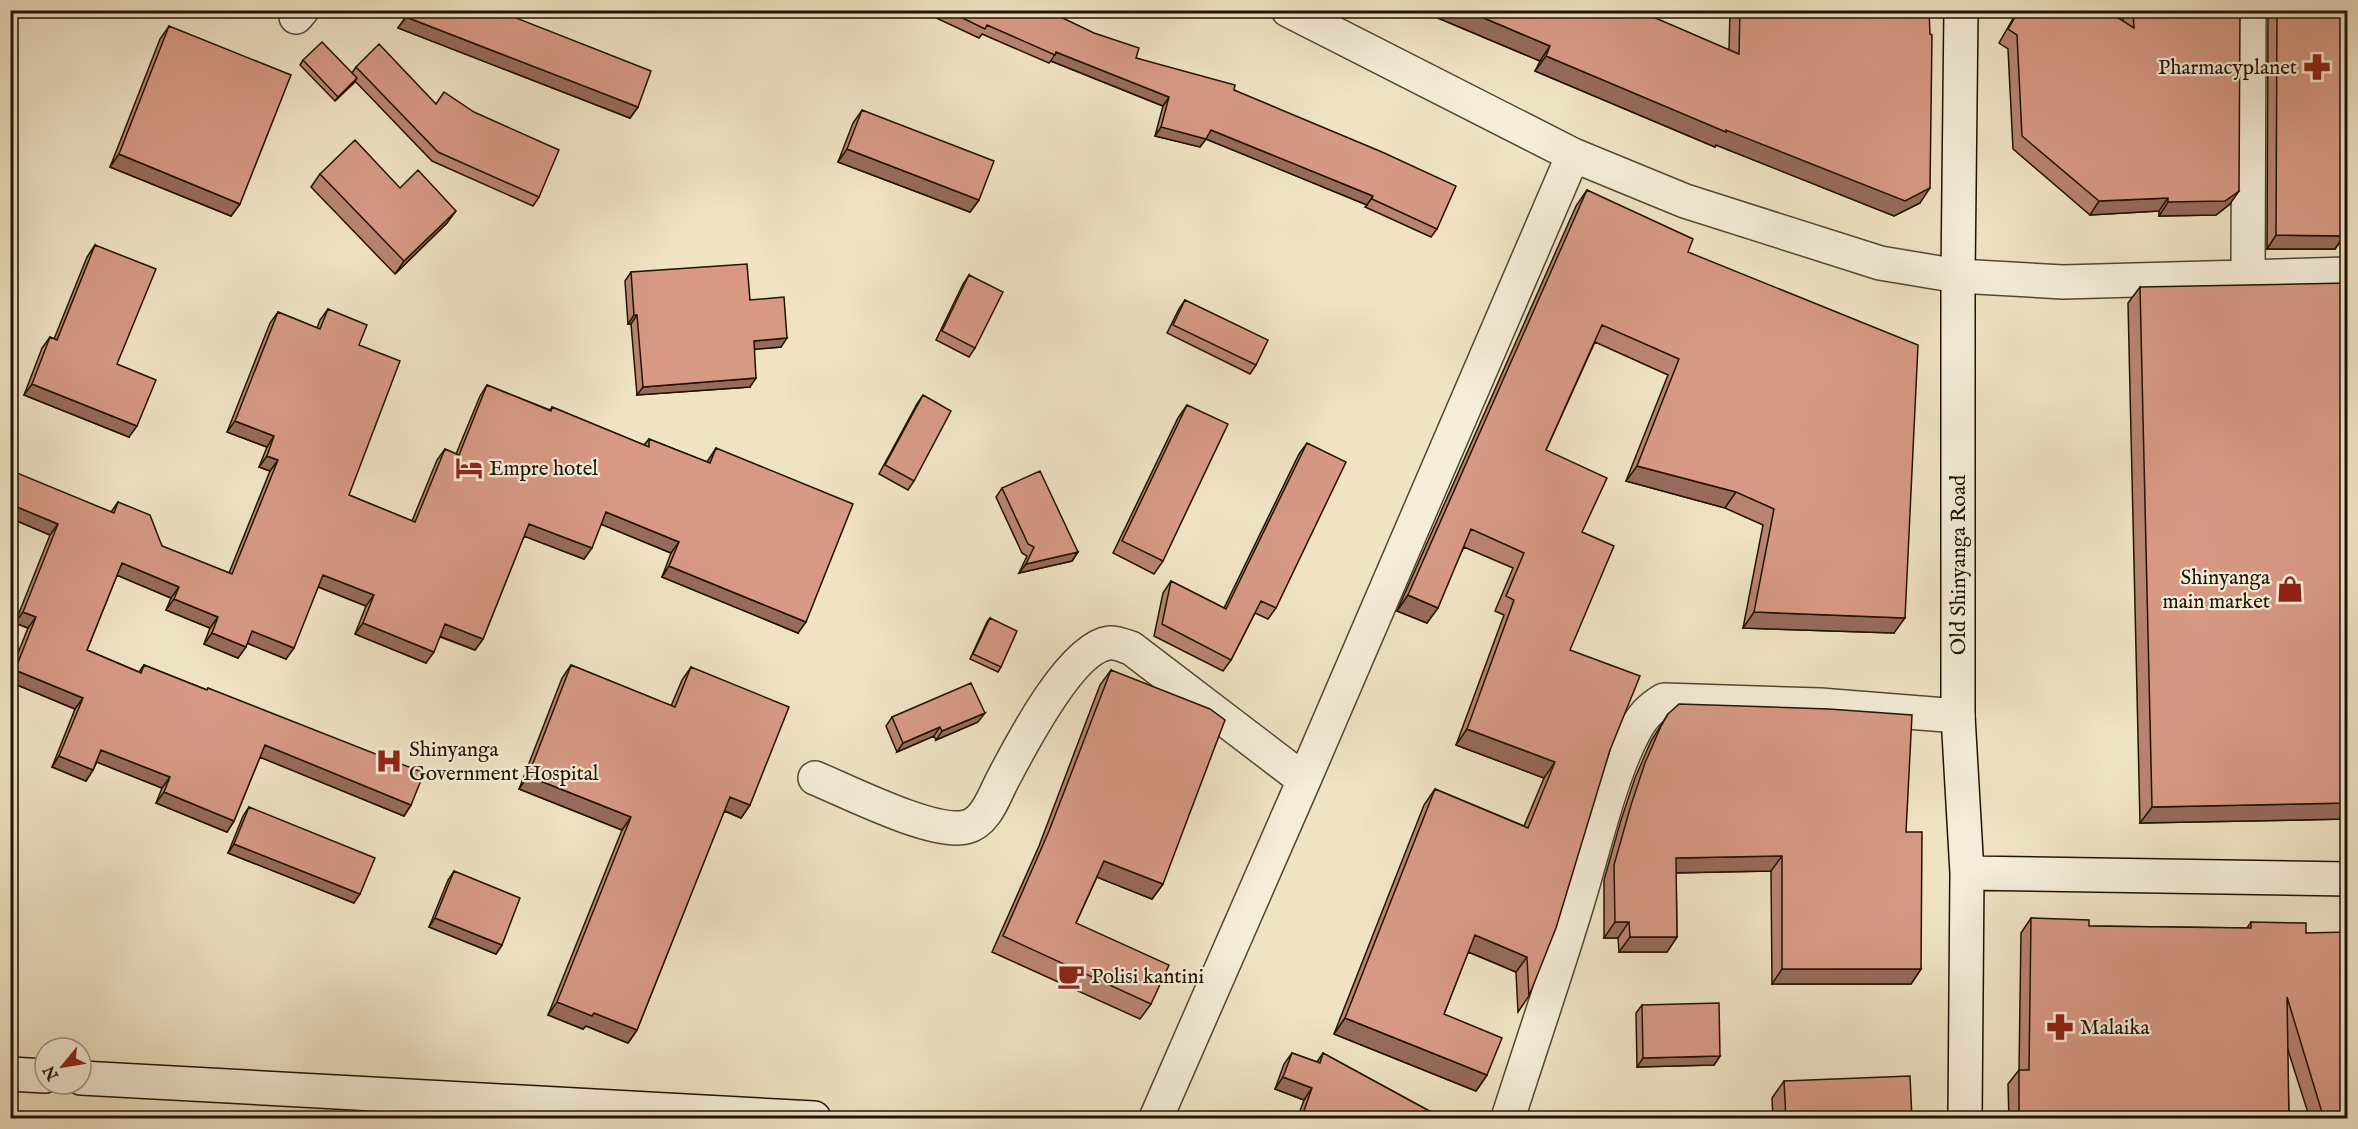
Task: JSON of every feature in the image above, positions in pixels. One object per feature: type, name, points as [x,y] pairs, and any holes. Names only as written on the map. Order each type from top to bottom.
[{"type":"street","points":[[1288,10],[1573,155],[1685,201],[1880,263],[1958,276],[2063,282],[2348,274]]},
{"type":"street","name":"Old Shinyanga Road","points":[[1961,10],[1958,276],[1958,716],[1967,873],[1965,1119]]},
{"type":"street","points":[[2248,277],[2249,10]]},
{"type":"street","points":[[1156,1119],[1573,155]]},
{"type":"street","points":[[815,778],[919,821],[952,828],[965,828],[973,825],[986,812],[1033,722],[1072,669],[1079,660],[1096,647],[1109,643],[1131,648],[1304,780]]},
{"type":"street","points":[[1508,1119],[1554,981],[1613,786],[1633,734],[1646,711],[1664,700],[1820,705],[1958,716]]},
{"type":"street","points":[[1967,873],[2348,879]]},
{"type":"street","points":[[10,1074],[33,1075]]},
{"type":"street","points":[[93,1079],[814,1119]]},
{"type":"building","points":[[413,10],[496,10],[651,71],[638,107],[406,17]]},
{"type":"building","points":[[946,10],[1046,10],[1094,33],[1139,48],[1136,58],[1235,85],[1234,90],[1382,152],[1456,186],[1437,229],[1372,199],[1373,196],[1211,130],[1206,139],[1161,127],[1169,97],[1056,52],[1055,55],[987,25],[985,29]]},
{"type":"building","points":[[1465,10],[1637,10],[1739,54],[1740,10],[1929,10],[1930,34],[1932,35],[1930,188],[1905,201],[1726,130],[1726,132],[1546,56],[1550,46]]},
{"type":"building","points":[[2019,10],[2106,10],[2134,28],[2133,10],[2240,10],[2239,191],[2225,201],[2168,202],[2168,198],[2099,201],[2022,136],[2017,35],[2008,29]]},
{"type":"building","points":[[2277,10],[2348,10],[2348,194],[2344,194],[2344,236],[2276,235]]},
{"type":"building","points":[[169,26],[291,75],[240,204],[119,154]]},
{"type":"building","points":[[322,42],[357,78],[338,97],[303,60]]},
{"type":"building","points":[[379,44],[436,104],[444,92],[474,112],[559,150],[539,197],[438,152],[356,67]]},
{"type":"building","points":[[862,110],[994,161],[979,200],[847,149]]},
{"type":"building","points":[[355,140],[400,188],[418,170],[456,211],[404,261],[320,174]]},
{"type":"building","points":[[1587,190],[1693,239],[1688,252],[1918,345],[1905,618],[1754,612],[1774,509],[1736,492],[1637,466],[1679,359],[1602,325],[1546,450],[1607,478],[1582,532],[1614,546],[1570,650],[1640,676],[1610,750],[1556,928],[1529,996],[1527,957],[1475,935],[1444,1014],[1502,1038],[1487,1075],[1345,1018],[1435,789],[1528,828],[1555,762],[1467,729],[1514,600],[1506,596],[1524,553],[1471,529],[1438,608],[1408,595]]},
{"type":"building","points":[[95,245],[156,269],[117,364],[156,380],[137,426],[32,384],[50,337],[57,340]]},
{"type":"building","points":[[747,264],[750,300],[784,297],[787,338],[754,341],[756,378],[643,387],[631,272]]},
{"type":"building","points":[[969,275],[1003,292],[975,348],[942,331]]},
{"type":"building","points":[[2348,283],[2348,803],[2152,807],[2140,287]]},
{"type":"building","points":[[1185,300],[1268,340],[1256,365],[1173,325]]},
{"type":"building","points":[[328,309],[367,325],[359,345],[400,361],[349,495],[415,522],[445,449],[459,455],[487,385],[551,411],[552,407],[649,447],[649,439],[710,463],[716,448],[853,504],[806,622],[669,566],[679,542],[606,512],[592,548],[529,524],[483,639],[445,624],[434,652],[363,623],[374,595],[323,575],[294,648],[252,631],[246,647],[212,633],[218,617],[174,599],[179,587],[122,563],[87,650],[141,673],[144,665],[207,690],[208,688],[424,773],[411,805],[265,745],[234,821],[164,792],[170,777],[101,750],[93,770],[59,756],[83,698],[15,670],[36,617],[23,612],[58,524],[10,504],[10,470],[114,513],[118,502],[150,515],[162,546],[232,574],[278,460],[267,456],[274,436],[235,421],[278,312],[320,329]]},
{"type":"building","points":[[923,395],[951,411],[914,481],[885,465]]},
{"type":"building","points":[[1187,405],[1228,424],[1163,561],[1122,541]]},
{"type":"building","points":[[1307,443],[1346,462],[1276,608],[1261,601],[1231,660],[1162,624],[1171,581],[1226,609]]},
{"type":"building","points":[[1040,471],[1078,552],[1026,564],[1034,547],[1028,544],[1002,488]]},
{"type":"building","points":[[990,618],[1017,631],[1001,667],[973,654]]},
{"type":"building","points":[[571,665],[675,707],[691,667],[789,707],[750,805],[730,797],[637,1030],[594,1013],[592,1016],[557,1002],[631,817],[528,776]]},
{"type":"building","points":[[1111,670],[1210,709],[1225,720],[1163,884],[1104,861],[1076,923],[1169,965],[1151,1004],[1003,936],[1049,831]]},
{"type":"building","points":[[971,683],[985,713],[942,731],[940,727],[903,743],[892,717]]},
{"type":"building","points":[[1679,704],[1829,709],[1912,715],[1906,832],[1922,832],[1921,969],[1782,969],[1782,856],[1676,858],[1677,937],[1630,937],[1629,922],[1615,922],[1614,865],[1631,805],[1645,763],[1661,726],[1668,714]]},
{"type":"building","points":[[249,807],[375,858],[360,894],[234,844]]},
{"type":"building","points":[[454,871],[520,898],[502,945],[435,918]]},
{"type":"building","points":[[10,898],[15,898],[15,971],[10,971]]},
{"type":"building","points":[[2031,918],[2089,920],[2089,926],[2251,928],[2251,922],[2306,923],[2306,933],[2348,932],[2348,1119],[2324,1119],[2287,997],[2289,1119],[2019,1119],[2019,1070],[2029,1070]]},
{"type":"building","points":[[1719,1003],[1720,1056],[1643,1058],[1642,1005]]},
{"type":"building","points":[[1292,1053],[1320,1063],[1323,1053],[1444,1119],[1301,1119],[1312,1088],[1283,1077]]},
{"type":"building","points":[[1910,1076],[1912,1119],[1786,1119],[1784,1081]]},
{"type":"building","points":[[1586,1112],[1587,1119],[1532,1119],[1532,1115]]},
{"type":"place","name":"Pharmacyplanet","points":[[2317,67]]},
{"type":"place","name":"Empre hotel","points":[[469,468]]},
{"type":"place","name":"Shinyanga main market","points":[[2290,589]]},
{"type":"place","name":"Shinyanga Government Hospital","points":[[389,761]]},
{"type":"place","name":"Polisi kantini","points":[[1071,976]]},
{"type":"place","name":"Malaika","points":[[2060,1027]]}]
